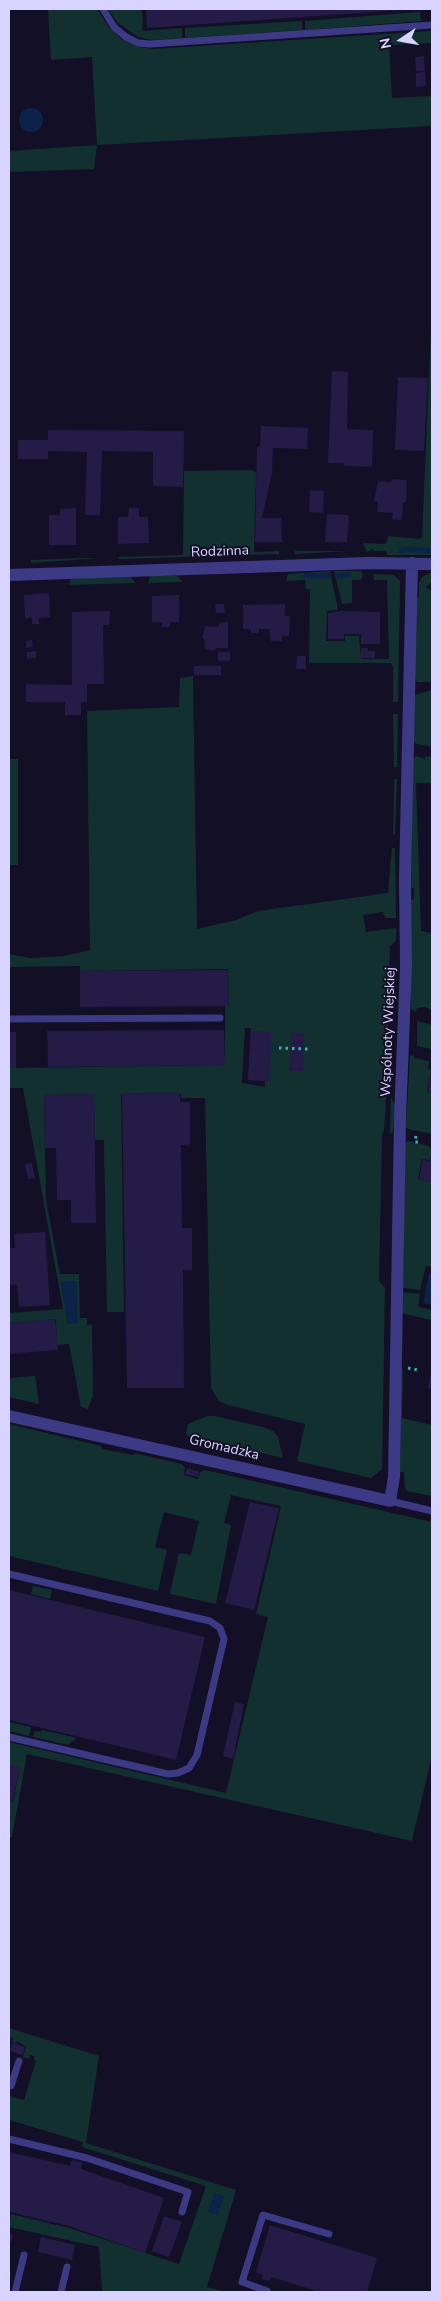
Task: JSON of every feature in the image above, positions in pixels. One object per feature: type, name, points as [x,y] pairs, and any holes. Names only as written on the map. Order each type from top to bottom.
[{"type":"street","name":"Wspólnoty Wiejskiej","points":[[390,1501],[394,1477],[400,1118],[406,966],[405,879],[412,563]]},
{"type":"street","name":"Rodzinna","points":[[9,575],[181,568],[432,564]]},
{"type":"street","name":"Gromadzka","points":[[9,1416],[390,1501]]},
{"type":"lane","points":[[103,9],[114,27],[126,37],[150,44],[432,25]]},
{"type":"lane","points":[[9,1019],[220,1018]]},
{"type":"lane","name":"Gromadzka","points":[[390,1501],[432,1511]]},
{"type":"lane","points":[[9,1574],[210,1621],[220,1628],[224,1639],[197,1755],[188,1768],[178,1773],[168,1774],[9,1737]]},
{"type":"lane","points":[[9,2086],[11,2086],[19,2061]]},
{"type":"lane","points":[[9,2139],[87,2158],[188,2192],[182,2212]]},
{"type":"lane","points":[[268,2292],[242,2282],[263,2215],[328,2234]]},
{"type":"lane","points":[[15,2292],[24,2255]]},
{"type":"lane","points":[[61,2292],[67,2267]]},
{"type":"path","points":[[278,1048],[308,1049]]},
{"type":"path","points":[[416,1136],[415,1142],[418,1142]]},
{"type":"path","points":[[407,1368],[418,1370]]},
{"type":"green space","points":[[48,9],[97,9],[108,26],[121,39],[136,46],[152,49],[432,31],[432,43],[389,45],[392,98],[432,96],[432,126],[97,145],[92,57],[51,60]]},
{"type":"green space","points":[[108,9],[142,9],[143,31],[182,28],[182,38],[152,40],[138,37],[118,23]]},
{"type":"green space","points":[[420,12],[421,21],[305,30],[305,21]]},
{"type":"green space","points":[[302,21],[302,30],[185,38],[185,28]]},
{"type":"green space","points":[[97,145],[94,169],[9,172],[9,151]]},
{"type":"green space","points":[[432,305],[432,555],[387,555],[387,551],[374,551],[373,549],[367,552],[363,543],[386,544],[388,536],[420,539],[422,537]]},
{"type":"green space","points":[[251,470],[256,472],[254,552],[279,551],[279,554],[118,559],[119,557],[183,555],[184,471]]},
{"type":"green space","points":[[295,551],[348,551],[295,554]]},
{"type":"green space","points":[[100,558],[31,563],[31,560]]},
{"type":"green space","points":[[330,571],[338,610],[327,611],[326,641],[345,641],[345,636],[359,636],[361,659],[389,659],[387,580],[374,580],[373,574],[394,575],[400,581],[398,702],[393,702],[393,667],[391,663],[309,663],[310,589],[306,589],[305,580],[286,581],[288,574]]},
{"type":"green space","points":[[334,571],[361,571],[363,575],[361,580],[352,580],[352,603],[342,604]]},
{"type":"green space","points":[[432,572],[432,581],[426,587],[432,591],[432,682],[417,682],[415,678],[417,597],[419,597],[419,583],[422,577]]},
{"type":"green space","points":[[150,576],[177,576],[183,582],[148,583]]},
{"type":"green space","points":[[130,577],[136,583],[69,585],[70,579]]},
{"type":"green space","points":[[193,676],[197,929],[236,920],[258,911],[388,893],[392,848],[395,848],[396,918],[385,918],[383,912],[363,915],[366,932],[396,928],[396,940],[390,946],[387,1083],[384,1131],[382,1134],[379,1281],[385,1288],[382,1469],[371,1478],[297,1461],[305,1424],[228,1405],[219,1401],[211,1388],[205,1098],[181,1098],[181,1093],[121,1094],[124,1312],[107,1312],[104,1140],[95,1140],[94,1094],[44,1095],[46,1200],[60,1274],[79,1274],[80,1318],[87,1318],[87,1325],[92,1325],[93,1395],[88,1409],[81,1407],[69,1344],[57,1345],[56,1319],[9,1323],[9,1313],[63,1309],[23,1088],[9,1088],[9,1068],[225,1065],[225,1006],[229,1006],[228,969],[80,971],[80,966],[9,967],[9,954],[30,958],[64,956],[90,950],[87,711],[179,707],[180,678]],"holes":[[[245,1028],[251,1028],[248,1080],[265,1081],[265,1087],[242,1083]],[[76,1281],[77,1322],[68,1324],[61,1282]]]},
{"type":"green space","points":[[432,690],[432,746],[416,744],[414,741],[414,695]]},
{"type":"green space","points":[[393,714],[398,714],[397,767],[394,767]]},
{"type":"green space","points":[[416,756],[425,759],[425,756],[432,757],[432,783],[416,783],[421,931],[432,933],[432,1010],[425,1007],[417,1008],[415,1012],[411,1008],[411,900],[414,899],[414,888],[411,888],[413,758]]},
{"type":"green space","points":[[9,759],[18,759],[18,865],[9,865]]},
{"type":"green space","points":[[394,779],[397,779],[395,835],[393,834]]},
{"type":"green space","points":[[417,1021],[432,1025],[432,1049],[417,1046]]},
{"type":"green space","points":[[414,1055],[414,1058],[429,1061],[428,1068],[431,1070],[427,1092],[432,1093],[432,1134],[406,1127],[410,1056]]},
{"type":"green space","points":[[391,1097],[395,1105],[393,1131],[390,1134]]},
{"type":"green space","points":[[408,1141],[429,1146],[432,1152],[429,1160],[422,1159],[418,1179],[432,1182],[432,1267],[426,1266],[420,1290],[403,1288],[405,1143]]},
{"type":"green space","points":[[402,1292],[420,1294],[418,1307],[432,1310],[432,1320],[404,1314],[402,1310]]},
{"type":"green space","points":[[401,1369],[403,1369],[402,1418],[432,1425],[432,1496],[407,1491],[405,1488],[404,1472],[400,1472]]},
{"type":"green space","points":[[35,1376],[39,1404],[9,1397],[9,1378]]},
{"type":"green space","points":[[207,1416],[215,1416],[273,1431],[278,1437],[283,1458],[186,1435],[188,1424]]},
{"type":"green space","points":[[9,1424],[101,1446],[102,1449],[133,1455],[134,1453],[182,1464],[185,1468],[184,1475],[198,1479],[200,1472],[205,1470],[432,1522],[432,1755],[412,1841],[27,1754],[12,1837],[9,1837],[9,1802],[13,1802],[20,1768],[9,1765],[9,1742],[226,1793],[268,1617],[256,1614],[281,1506],[231,1495],[224,1523],[231,1525],[216,1604],[170,1594],[179,1553],[191,1555],[199,1521],[164,1512],[155,1547],[167,1550],[158,1591],[9,1556]]},
{"type":"green space","points":[[33,1586],[52,1590],[50,1599],[31,1594]]},
{"type":"green space","points":[[9,1722],[31,1727],[29,1736],[9,1731]]},
{"type":"green space","points":[[42,1730],[77,1738],[68,1745],[33,1737],[35,1731],[41,1732]]},
{"type":"green space","points":[[9,2028],[99,2056],[86,2143],[236,2190],[207,2287],[225,2292],[102,2292],[99,2247],[9,2227],[11,2214],[69,2228],[179,2264],[206,2186],[82,2147],[83,2142],[9,2120],[9,2096],[24,2100],[36,2061],[34,2056],[30,2055],[29,2059],[23,2057],[26,2047],[17,2041],[16,2044],[12,2042],[13,2038],[9,2037]]},
{"type":"water","points":[[31,108],[36,109],[42,115],[42,125],[36,131],[31,132],[26,131],[20,125],[19,120],[20,115],[26,109]]},
{"type":"water","points":[[429,1273],[432,1274],[432,1305],[423,1303]]},
{"type":"water","points":[[76,1281],[77,1323],[68,1324],[61,1282]]},
{"type":"water","points":[[214,2193],[224,2196],[218,2215],[208,2212]]},
{"type":"building","points":[[146,9],[401,9],[402,10],[147,28]]},
{"type":"building","points":[[424,56],[425,71],[416,71],[415,57]]},
{"type":"building","points":[[425,72],[426,86],[416,87],[416,73]]},
{"type":"building","points":[[332,371],[348,372],[347,429],[373,430],[372,467],[344,466],[344,463],[328,463]]},
{"type":"building","points":[[398,377],[428,378],[424,451],[395,450]]},
{"type":"building","points":[[261,426],[308,428],[307,449],[273,448],[272,473],[262,518],[281,518],[282,542],[255,542],[257,447],[260,447]]},
{"type":"building","points":[[48,430],[184,431],[183,487],[153,486],[153,452],[102,451],[100,515],[85,515],[87,452],[48,451],[48,459],[18,459],[18,440],[48,440]]},
{"type":"building","points":[[392,479],[407,480],[406,502],[403,502],[402,520],[392,519],[393,513],[377,512],[378,501],[374,501],[378,481],[391,482]]},
{"type":"building","points":[[310,490],[324,491],[323,513],[309,512]]},
{"type":"building","points":[[76,508],[76,545],[49,545],[49,515],[60,515],[60,509]]},
{"type":"building","points":[[129,508],[139,508],[139,517],[148,517],[149,543],[118,544],[118,517],[128,517]]},
{"type":"building","points":[[327,514],[349,515],[347,542],[325,542]]},
{"type":"building","points":[[49,593],[50,617],[39,618],[39,624],[32,624],[32,618],[25,618],[24,595]]},
{"type":"building","points":[[179,595],[179,622],[170,622],[170,627],[162,627],[162,622],[152,622],[152,596]]},
{"type":"building","points":[[215,604],[224,604],[225,613],[216,613]]},
{"type":"building","points":[[285,604],[285,616],[290,616],[289,636],[282,636],[282,641],[271,641],[269,629],[259,629],[259,633],[251,633],[251,629],[243,629],[243,605]]},
{"type":"building","points":[[110,611],[109,625],[103,625],[104,684],[87,684],[87,702],[81,702],[81,715],[65,715],[65,702],[26,702],[26,684],[72,685],[72,612]]},
{"type":"building","points":[[342,611],[380,612],[380,644],[361,644],[361,634],[344,634],[344,639],[328,639],[328,613]]},
{"type":"building","points":[[228,622],[228,648],[216,648],[213,651],[205,648],[205,640],[202,638],[205,626],[219,627],[219,623]]},
{"type":"building","points":[[32,640],[33,647],[26,648],[26,641]]},
{"type":"building","points":[[361,648],[375,651],[375,658],[361,658]]},
{"type":"building","points":[[36,651],[36,658],[27,659],[27,652]]},
{"type":"building","points":[[218,652],[230,652],[230,661],[218,661]]},
{"type":"building","points":[[297,656],[306,656],[306,669],[296,669]]},
{"type":"building","points":[[194,666],[221,666],[221,675],[194,675]]},
{"type":"building","points":[[228,970],[229,1006],[80,1007],[80,971]]},
{"type":"building","points":[[224,1030],[225,1065],[48,1067],[47,1031]]},
{"type":"building","points":[[251,1031],[271,1032],[269,1081],[248,1080]]},
{"type":"building","points":[[9,1032],[16,1032],[16,1068],[9,1068]]},
{"type":"building","points":[[291,1033],[304,1034],[303,1071],[290,1071]]},
{"type":"building","points":[[431,1073],[432,1092],[428,1092]]},
{"type":"building","points":[[180,1093],[180,1102],[190,1102],[190,1145],[181,1145],[182,1228],[192,1228],[192,1270],[183,1270],[184,1388],[127,1388],[122,1094]]},
{"type":"building","points":[[94,1094],[96,1223],[71,1223],[71,1200],[57,1200],[56,1148],[45,1148],[44,1095]]},
{"type":"building","points":[[430,1157],[432,1158],[432,1182],[419,1179],[423,1159],[430,1161]]},
{"type":"building","points":[[32,1163],[35,1178],[28,1179],[25,1164]]},
{"type":"building","points":[[45,1232],[50,1305],[19,1307],[17,1285],[9,1285],[9,1248],[15,1248],[14,1234]]},
{"type":"building","points":[[55,1319],[58,1350],[9,1354],[9,1323]]},
{"type":"building","points":[[432,1373],[432,1389],[428,1388]]},
{"type":"building","points":[[187,1468],[199,1471],[198,1477],[185,1474]]},
{"type":"building","points":[[250,1502],[279,1508],[254,1610],[225,1603]]},
{"type":"building","points":[[9,1590],[205,1637],[176,1760],[9,1720]]},
{"type":"building","points":[[235,1702],[244,1704],[233,1759],[223,1756]]},
{"type":"building","points":[[9,1765],[20,1767],[12,1803],[9,1802]]},
{"type":"building","points":[[12,2043],[25,2047],[23,2055],[10,2051]]},
{"type":"building","points":[[9,2152],[70,2166],[72,2160],[82,2163],[81,2169],[164,2198],[145,2253],[69,2226],[9,2212]]},
{"type":"building","points":[[164,2216],[182,2222],[169,2257],[152,2251]]},
{"type":"building","points":[[270,2225],[377,2258],[367,2292],[320,2292],[271,2277],[269,2281],[262,2279],[263,2275],[256,2272]]},
{"type":"building","points":[[9,2234],[13,2235],[11,2242],[9,2242]]},
{"type":"building","points":[[41,2237],[75,2245],[72,2260],[38,2252]]},
{"type":"waterway","points":[[400,551],[406,549],[432,551]]},
{"type":"waterway","points":[[337,576],[349,575]]},
{"type":"waterway","points":[[306,576],[328,576]]}]
